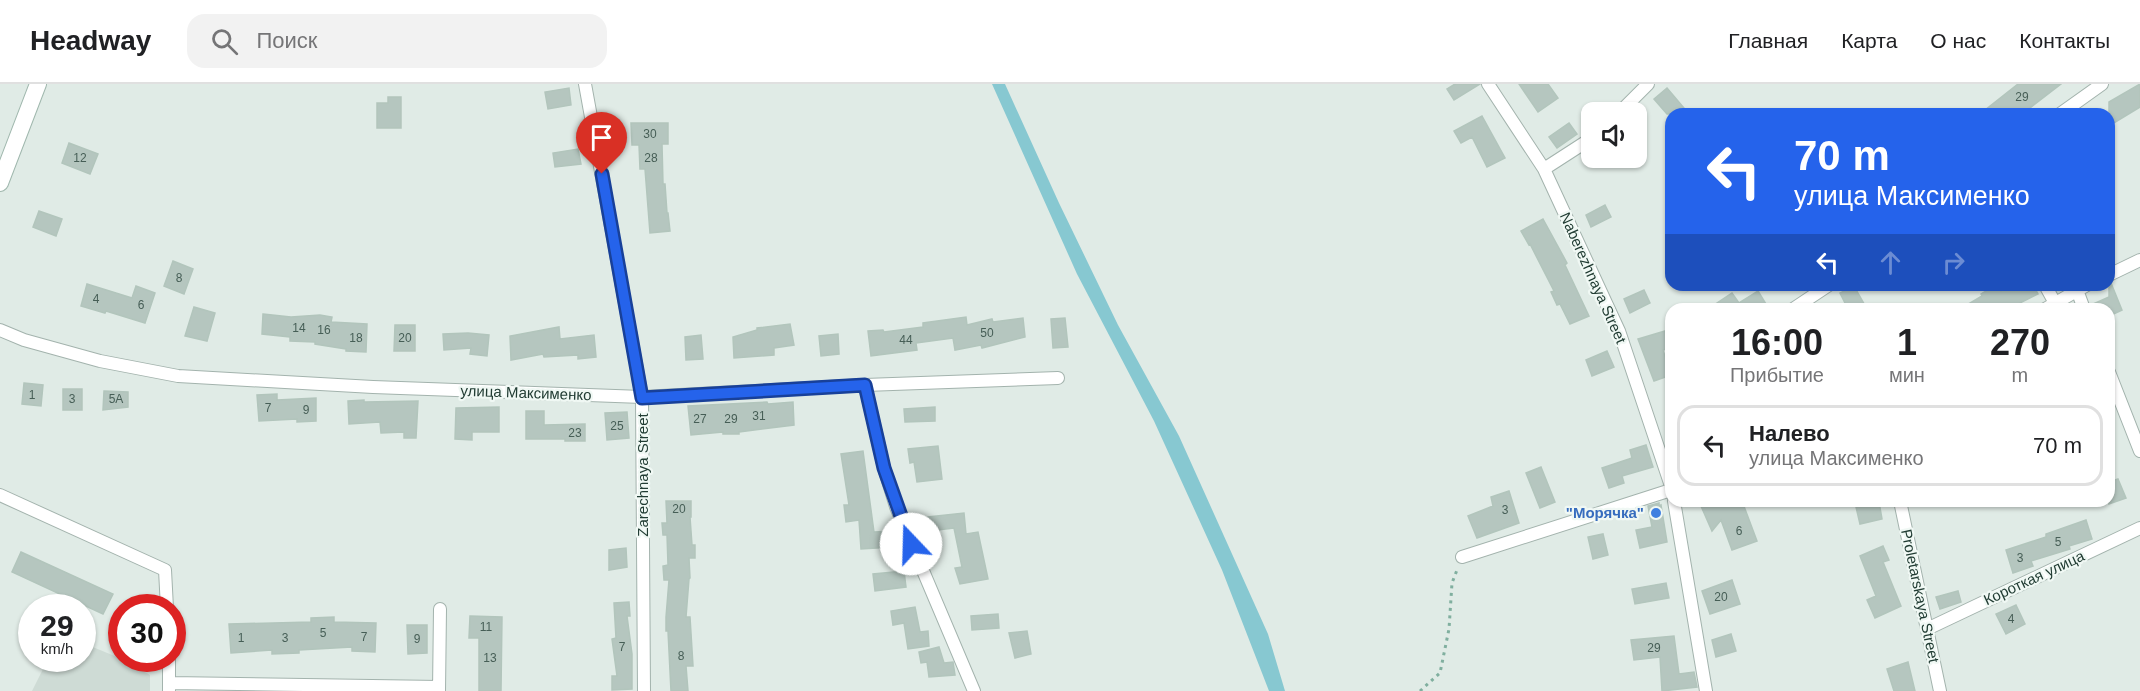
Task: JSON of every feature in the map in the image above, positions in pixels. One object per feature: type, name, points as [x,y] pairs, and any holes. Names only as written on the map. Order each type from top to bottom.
[{"type":"street","points":[[0,183],[39,84]]},
{"type":"street","name":"Zarechnaya Street","points":[[585,84],[642,398],[644,691]]},
{"type":"street","name":"Naberezhnaya Street","points":[[1488,84],[1544,169],[1619,331],[1665,470]]},
{"type":"street","points":[[1630,102],[1648,84]]},
{"type":"street","points":[[2068,108],[2102,84]]},
{"type":"street","points":[[1544,169],[1581,145]]},
{"type":"street","points":[[2115,272],[2140,260]]},
{"type":"street","points":[[1802,303],[1820,291]]},
{"type":"street","points":[[2055,303],[2075,291]]},
{"type":"street","name":"улица Максименко","points":[[0,330],[24,340],[100,361],[178,376],[642,398],[865,385],[1058,378]]},
{"type":"street","points":[[865,385],[884,468],[897,507],[974,691]]},
{"type":"street","points":[[2115,387],[2140,451]]},
{"type":"street","points":[[1462,557],[1665,490]]},
{"type":"street","points":[[0,495],[165,570],[166,594]]},
{"type":"street","points":[[1675,507],[1706,691]]},
{"type":"street","name":"Proletarskaya Street","points":[[1901,507],[1940,691]]},
{"type":"street","name":"Короткая улица","points":[[1927,629],[2140,528]]},
{"type":"street","points":[[169,672],[170,687],[439,689],[440,609]]},
{"type":"path","points":[[1420,691],[1440,673],[1449,629],[1452,583],[1462,557]]},
{"type":"shaded area","points":[[96,648],[108,653],[108,672],[144,672],[150,675],[150,691],[32,691],[42,672],[96,672]]},
{"type":"water","points":[[992,84],[1005,84],[1118,325],[1179,436],[1268,634],[1285,691],[1269,691],[1222,570],[1154,421],[1077,274]]},
{"type":"building","points":[[1455,84],[1480,84],[1454,100],[1447,89]]},
{"type":"building","points":[[1519,84],[1548,84],[1558,98],[1538,112]]},
{"type":"building","points":[[2018,84],[2061,84],[2030,108],[1988,108]]},
{"type":"building","points":[[2140,84],[2140,107],[2115,122],[2115,108],[2109,108],[2109,102]]},
{"type":"building","points":[[569,88],[571,105],[548,109],[545,92]]},
{"type":"building","points":[[1667,88],[1684,108],[1665,108],[1665,112],[1654,99]]},
{"type":"building","points":[[388,97],[401,97],[401,128],[377,128],[377,103],[388,103]]},
{"type":"building","points":[[1482,116],[1505,158],[1487,167],[1472,137],[1461,143],[1454,131]]},
{"type":"building","points":[[631,123],[668,123],[668,144],[662,144],[663,184],[665,184],[670,231],[650,233],[645,169],[640,169],[639,145],[632,145]]},
{"type":"building","points":[[1569,123],[1577,134],[1557,148],[1549,137]]},
{"type":"building","points":[[69,143],[98,154],[90,174],[62,163]]},
{"type":"building","points":[[578,149],[581,164],[555,167],[553,153]]},
{"type":"building","points":[[1605,205],[1611,217],[1591,227],[1586,215]]},
{"type":"building","points":[[39,211],[62,219],[56,236],[33,227]]},
{"type":"building","points":[[1543,219],[1567,263],[1565,265],[1589,316],[1570,324],[1560,304],[1557,305],[1551,292],[1554,291],[1521,231]]},
{"type":"building","points":[[173,261],[193,269],[184,294],[164,286]]},
{"type":"building","points":[[87,284],[132,298],[136,286],[155,293],[145,323],[81,306]]},
{"type":"building","points":[[1644,290],[1650,303],[1630,313],[1624,299]]},
{"type":"building","points":[[1758,291],[1765,303],[1739,303]]},
{"type":"building","points":[[1857,291],[1864,303],[1845,303],[1840,293]]},
{"type":"building","points":[[1986,291],[2036,291],[2038,294],[2020,303],[1970,303],[1982,296],[1981,294]]},
{"type":"building","points":[[2109,291],[2114,291],[2122,310],[2115,313],[2115,303],[2096,303],[2109,297]]},
{"type":"building","points":[[1732,293],[1739,303],[1717,303]]},
{"type":"building","points":[[194,307],[215,313],[207,341],[185,336]]},
{"type":"building","points":[[263,314],[291,317],[320,315],[332,317],[331,322],[367,324],[366,352],[346,351],[346,349],[315,344],[315,342],[290,341],[290,337],[262,334]]},
{"type":"building","points":[[966,317],[967,325],[992,319],[993,322],[1023,318],[1025,337],[982,348],[981,345],[955,350],[953,338],[916,343],[917,350],[871,356],[868,331],[883,330],[884,332],[923,327],[923,323]]},
{"type":"building","points":[[1065,318],[1068,347],[1053,348],[1051,319]]},
{"type":"building","points":[[790,324],[794,345],[774,348],[774,355],[734,358],[733,337],[757,330],[757,328]]},
{"type":"building","points":[[395,325],[415,325],[415,351],[394,351]]},
{"type":"building","points":[[559,327],[560,339],[594,335],[596,357],[578,359],[578,355],[544,357],[543,354],[511,360],[510,336]]},
{"type":"building","points":[[1665,331],[1665,350],[1663,350],[1665,377],[1654,381],[1638,339]]},
{"type":"building","points":[[443,334],[489,335],[487,356],[470,354],[471,348],[444,350]]},
{"type":"building","points":[[838,334],[839,354],[821,356],[819,336]]},
{"type":"building","points":[[701,335],[703,359],[686,360],[685,337]]},
{"type":"building","points":[[1607,351],[1614,367],[1592,376],[1586,360]]},
{"type":"building","points":[[24,383],[43,385],[41,406],[22,404]]},
{"type":"building","points":[[63,389],[82,389],[82,410],[63,410]]},
{"type":"building","points":[[104,391],[128,392],[128,407],[103,410]]},
{"type":"building","points":[[277,394],[277,400],[316,398],[316,421],[297,422],[297,419],[259,421],[257,395]]},
{"type":"building","points":[[364,400],[364,402],[418,401],[416,438],[404,438],[404,432],[381,433],[380,422],[349,424],[348,401]]},
{"type":"building","points":[[767,402],[768,404],[793,402],[794,425],[739,432],[739,434],[723,434],[723,432],[691,435],[688,406]]},
{"type":"building","points":[[499,407],[499,432],[472,432],[472,440],[455,439],[456,408]]},
{"type":"building","points":[[935,407],[935,421],[905,422],[904,409]]},
{"type":"building","points":[[526,411],[544,411],[544,425],[585,424],[585,441],[526,439]]},
{"type":"building","points":[[627,412],[629,438],[607,440],[605,413]]},
{"type":"building","points":[[1646,445],[1653,467],[1622,476],[1624,483],[1609,488],[1602,468],[1632,458],[1630,450]]},
{"type":"building","points":[[938,446],[942,479],[917,482],[914,462],[910,463],[908,449]]},
{"type":"building","points":[[863,451],[874,532],[892,531],[893,547],[861,549],[859,520],[846,522],[844,505],[849,505],[841,454]]},
{"type":"building","points":[[1541,467],[1555,502],[1540,508],[1526,473]]},
{"type":"building","points":[[2118,479],[2126,498],[2115,502],[2115,480]]},
{"type":"building","points":[[1509,491],[1519,523],[1477,538],[1468,516],[1493,506],[1491,497]]},
{"type":"building","points":[[666,501],[691,501],[690,517],[695,558],[689,558],[690,578],[686,617],[690,617],[693,666],[686,666],[688,691],[671,691],[668,631],[666,631],[669,580],[664,580],[663,566],[668,565],[667,535],[663,535],[662,523],[667,523]]},
{"type":"building","points":[[1659,503],[1667,542],[1640,548],[1636,530],[1652,527],[1648,506]]},
{"type":"building","points":[[1701,507],[1744,507],[1757,541],[1732,550],[1721,520],[1712,531]]},
{"type":"building","points":[[1856,507],[1880,507],[1882,519],[1860,524]]},
{"type":"building","points":[[964,513],[966,534],[978,532],[988,579],[960,584],[955,568],[962,567],[954,528],[930,531],[928,517]]},
{"type":"building","points":[[2086,520],[2092,539],[2069,546],[2070,549],[2031,561],[2033,566],[2013,573],[2006,550],[2046,537],[2046,534]]},
{"type":"building","points":[[1603,534],[1608,555],[1593,559],[1588,537]]},
{"type":"building","points":[[1883,546],[1889,560],[1883,562],[1901,606],[1875,618],[1867,600],[1876,596],[1860,556]]},
{"type":"building","points":[[626,548],[627,567],[609,570],[609,550]]},
{"type":"building","points":[[21,552],[113,594],[108,594],[108,604],[103,614],[96,611],[96,594],[60,594],[12,572]]},
{"type":"building","points":[[904,571],[906,587],[875,591],[873,574]]},
{"type":"building","points":[[1732,580],[1740,604],[1710,614],[1702,591]]},
{"type":"building","points":[[1666,583],[1669,598],[1635,604],[1632,589]]},
{"type":"building","points":[[1958,591],[1961,602],[1940,609],[1936,597]]},
{"type":"building","points":[[629,602],[630,616],[627,616],[632,654],[632,689],[612,690],[612,676],[617,676],[612,639],[616,638],[614,603]]},
{"type":"building","points":[[2016,605],[2025,624],[2006,634],[1996,614]]},
{"type":"building","points":[[915,607],[920,632],[928,631],[929,646],[908,649],[904,623],[893,625],[891,611]]},
{"type":"building","points":[[998,614],[999,628],[972,630],[971,616]]},
{"type":"building","points":[[470,616],[502,617],[501,691],[479,691],[479,638],[469,638]]},
{"type":"building","points":[[334,617],[334,622],[376,623],[375,652],[352,651],[352,647],[299,650],[299,653],[272,654],[272,650],[231,653],[229,624],[311,622],[311,618]]},
{"type":"building","points":[[407,625],[427,625],[427,653],[408,654]]},
{"type":"building","points":[[1027,631],[1031,654],[1015,658],[1009,633]]},
{"type":"building","points":[[1731,634],[1736,651],[1716,657],[1712,640]]},
{"type":"building","points":[[1674,636],[1679,674],[1694,672],[1697,687],[1662,691],[1660,657],[1634,660],[1631,640]]},
{"type":"building","points":[[939,647],[944,663],[953,662],[955,675],[929,677],[927,662],[921,663],[919,652]]},
{"type":"building","points":[[1908,662],[1915,691],[1894,691],[1887,669]]},
{"type":"place","name":"\"Морячка\"","points":[[1656,513]]},
{"type":"route","points":[[602,174],[642,398],[865,385],[884,468],[911,544]]}]
